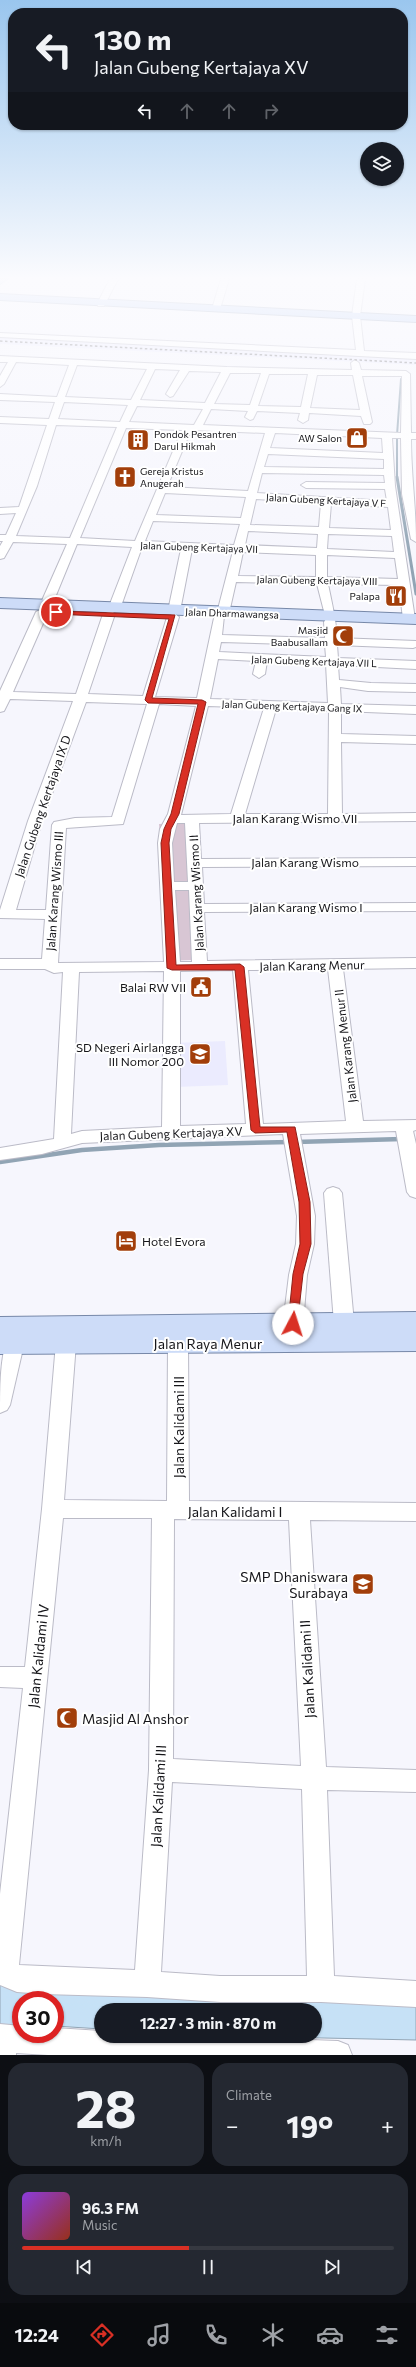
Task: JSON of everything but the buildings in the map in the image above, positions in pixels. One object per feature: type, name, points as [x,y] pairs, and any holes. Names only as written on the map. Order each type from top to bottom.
[{"type":"main road","name":"Jalan Dharmawangsa","points":[[0,603],[44,609]]},
{"type":"main road","name":"Jalan Dharmawangsa","points":[[0,610],[44,609],[412,622]]},
{"type":"main road","name":"Jalan Raya Menur","points":[[5,1338],[293,1324],[344,1324],[416,1328]]},
{"type":"main road","name":"Jalan Raya Menur","points":[[5,1338],[66,1343],[178,1344],[416,1328]]},
{"type":"street","points":[[0,384],[5,375]]},
{"type":"street","points":[[0,556],[5,539],[23,510],[59,399],[69,375]]},
{"type":"street","points":[[0,708],[3,695],[74,542],[123,425],[148,375]]},
{"type":"street","points":[[170,394],[182,375]]},
{"type":"street","name":"Jalan Gubeng Kertajaya IX D","points":[[3,914],[35,821],[112,611],[160,490],[223,375]]},
{"type":"street","points":[[245,429],[254,408],[265,375]]},
{"type":"street","points":[[301,431],[304,410],[312,375]]},
{"type":"street","points":[[355,375],[370,434]]},
{"type":"street","points":[[372,375],[410,379],[411,410],[399,475],[416,539]]},
{"type":"street","points":[[0,397],[158,402],[365,413]]},
{"type":"street","points":[[2,420],[19,398]]},
{"type":"street","points":[[147,426],[158,402]]},
{"type":"street","points":[[2,420],[416,436]]},
{"type":"street","points":[[171,1132],[172,968],[165,843],[168,829],[173,819],[202,702],[215,638],[216,615],[231,579],[264,451],[271,430]]},
{"type":"street","name":"Jalan Gubeng Kertajaya V F","points":[[160,490],[392,504],[390,486],[399,475],[388,456],[387,435]]},
{"type":"street","points":[[264,451],[388,456]]},
{"type":"street","points":[[259,470],[399,475]]},
{"type":"street","points":[[306,485],[390,486]]},
{"type":"street","points":[[326,500],[325,531],[321,552],[322,581],[330,619],[335,738],[335,818]]},
{"type":"street","points":[[392,504],[402,582],[412,622],[413,644],[416,658]]},
{"type":"street","points":[[0,511],[23,510]]},
{"type":"street","points":[[149,518],[325,531],[396,533]]},
{"type":"street","name":"Jalan Gubeng Kertajaya VII","points":[[5,539],[399,555]]},
{"type":"street","points":[[35,821],[59,825],[75,822],[118,822],[173,614],[187,546]]},
{"type":"street","name":"Jalan Gubeng Kertajaya VIII","points":[[231,579],[402,582]]},
{"type":"street","points":[[215,638],[413,644]]},
{"type":"street","name":"Jalan Gubeng Kertajaya VII L","points":[[212,655],[416,665]]},
{"type":"street","points":[[259,674],[262,658]]},
{"type":"street","points":[[333,683],[368,687],[416,688]]},
{"type":"street","name":"Jalan Gubeng Kertajaya Gang IX","points":[[3,695],[271,706],[416,710]]},
{"type":"street","points":[[237,818],[271,706]]},
{"type":"street","points":[[335,738],[416,740]]},
{"type":"street","name":"Jalan Karang Wismo VII","points":[[173,819],[416,817]]},
{"type":"street","name":"Jalan Karang Wismo II","points":[[192,819],[193,863],[200,968]]},
{"type":"street","name":"Jalan Karang Wismo III","points":[[59,825],[49,964],[54,968],[68,969]]},
{"type":"street","name":"Jalan Karang Wismo","points":[[193,863],[416,862]]},
{"type":"street","points":[[167,886],[195,886]]},
{"type":"street","name":"Jalan Karang Wismo I","points":[[196,908],[416,907]]},
{"type":"street","points":[[3,914],[52,915]]},
{"type":"street","name":"Jalan Karang Menur","points":[[68,969],[200,968],[416,963]]},
{"type":"street","points":[[0,964],[49,964]]},
{"type":"street","name":"Jalan Karang Menur II","points":[[335,964],[355,1128]]},
{"type":"street","points":[[240,967],[255,1130]]},
{"type":"street","points":[[62,1142],[68,969]]},
{"type":"street","name":"Jalan Gubeng Kertajaya XV","points":[[0,1154],[42,1148],[76,1137],[171,1132],[255,1130],[292,1136],[355,1128],[408,1131]]},
{"type":"street","points":[[408,1131],[416,1192]]},
{"type":"street","points":[[292,1136],[306,1216],[305,1244],[298,1274],[293,1324]]},
{"type":"street","points":[[333,1193],[344,1324]]},
{"type":"street","points":[[0,1405],[5,1338]]},
{"type":"street","name":"Jalan Kalidami IV","points":[[66,1343],[53,1510],[5,1969],[10,1976],[17,1979],[147,1984]]},
{"type":"street","name":"Jalan Kalidami III","points":[[147,1984],[161,1770],[170,1511],[178,1344]]},
{"type":"street","name":"Jalan Kalidami I","points":[[53,1510],[416,1512]]},
{"type":"street","name":"Jalan Kalidami II","points":[[299,1512],[314,1778],[321,1989]]},
{"type":"street","points":[[0,1677],[36,1678]]},
{"type":"street","points":[[161,1770],[314,1778],[416,1781]]},
{"type":"street","points":[[147,1984],[220,1989],[321,1989],[416,1994]]},
{"type":"street","points":[[2,2044],[146,2052],[326,2055]]},
{"type":"shaded area","points":[[187,823],[193,960],[165,961],[165,905],[159,824]]},
{"type":"shaded area","name":"SD Negeri Airlangga III Nomor 200","points":[[225,1041],[228,1085],[176,1087],[174,1043]]},
{"type":"shaded area","points":[[0,1984],[416,1998],[416,2040],[322,2038],[322,2003],[94,2003],[94,2029],[64,2027],[64,1991],[12,1991],[12,2025],[0,2025]]},
{"type":"waterway","points":[[397,435],[401,379]]},
{"type":"waterway","points":[[397,439],[397,477]]},
{"type":"waterway","points":[[397,477],[416,594]]},
{"type":"waterway","points":[[296,1142],[402,1139]]},
{"type":"waterway","points":[[0,1162],[82,1150],[159,1145],[290,1142]]},
{"type":"place","name":"AW Salon","points":[[357,438]]},
{"type":"place","name":"Pondok Pesantren Darul Hikmah","points":[[138,440]]},
{"type":"place","name":"Gereja Kristus Anugerah","points":[[125,477]]},
{"type":"place","name":"Palapa","points":[[396,596]]},
{"type":"place","name":"Masjid Baabusallam","points":[[343,636]]},
{"type":"place","name":"Balai RW VII","points":[[201,987]]},
{"type":"place","name":"SD Negeri Airlangga III Nomor 200","points":[[200,1054]]},
{"type":"place","name":"Hotel Evora","points":[[126,1241]]},
{"type":"place","name":"SMP Dhaniswara Surabaya","points":[[363,1584]]},
{"type":"place","name":"Masjid Al Anshor","points":[[67,1718]]},
{"type":"route","points":[[56,612],[172,617],[148,700],[202,702],[175,814],[168,829],[165,843],[172,968],[240,967],[255,1130],[291,1129],[304,1202],[306,1216],[305,1244],[298,1274],[293,1324]]}]
